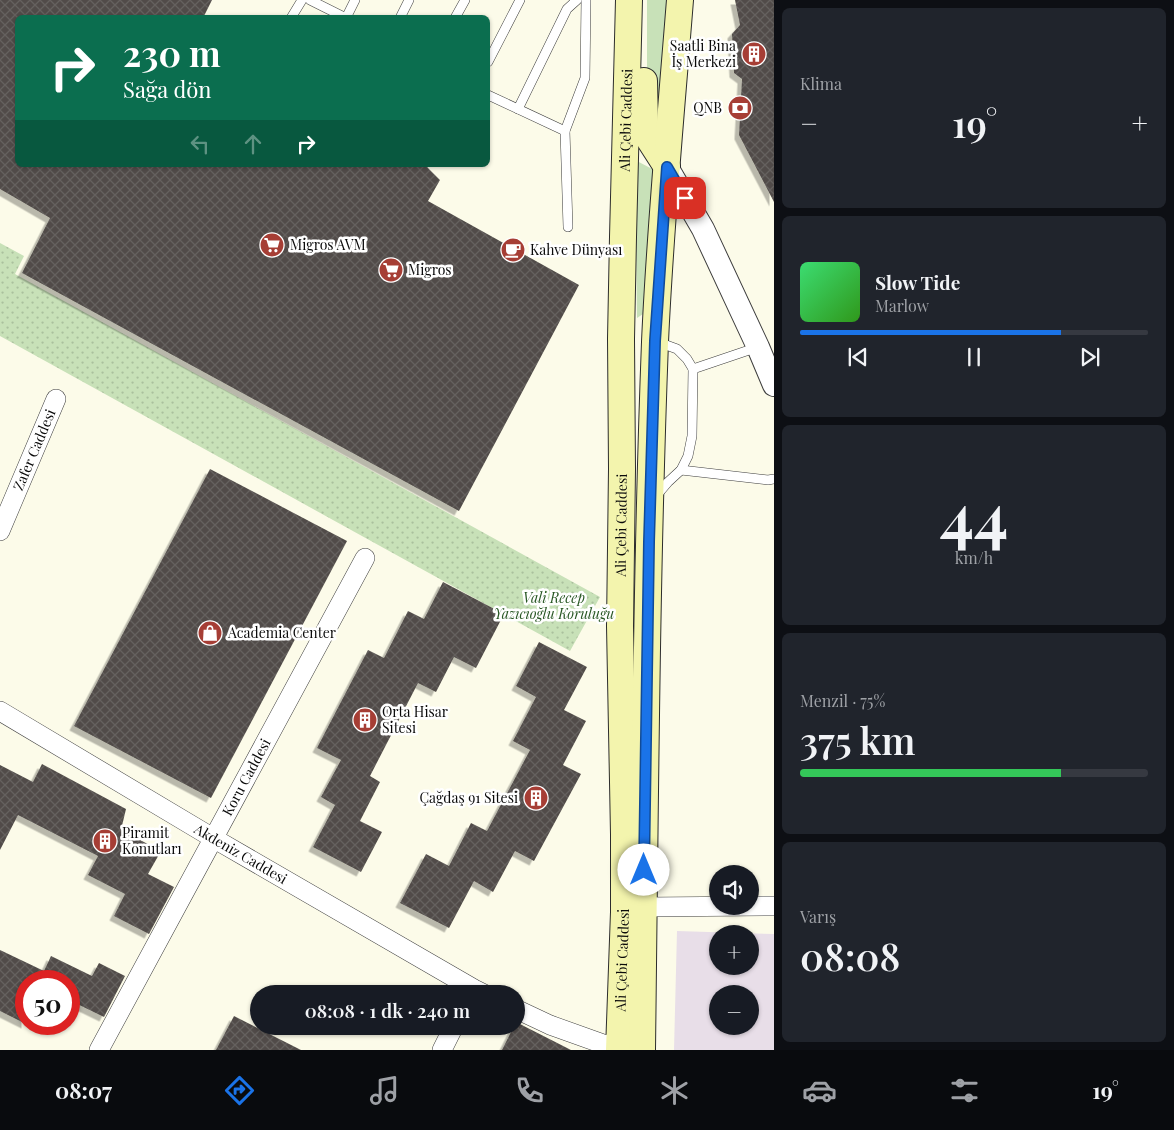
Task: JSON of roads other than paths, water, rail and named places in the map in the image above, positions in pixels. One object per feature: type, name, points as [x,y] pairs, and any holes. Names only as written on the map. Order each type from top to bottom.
[{"type":"main road","name":"Ali Çebi Caddesi","points":[[627,1049],[620,626],[622,237],[629,0]]},
{"type":"main road","points":[[644,0],[645,123],[649,138],[667,167]]},
{"type":"main road","name":"Ali Çebi Caddesi","points":[[627,1049],[644,907],[650,507],[655,341],[680,0]]},
{"type":"main road","points":[[621,339],[655,341]]},
{"type":"street","points":[[667,167],[703,229],[774,385]]},
{"type":"street","name":"Zafer Caddesi","points":[[0,531],[56,399]]},
{"type":"street","name":"Koru Caddesi","points":[[99,1050],[365,558]]},
{"type":"street","name":"Akdeniz Caddesi","points":[[0,711],[464,985]]},
{"type":"street","points":[[644,907],[774,906]]},
{"type":"street","points":[[525,1013],[585,1038],[627,1049]]},
{"type":"street","points":[[442,1050],[450,1035]]},
{"type":"lane","points":[[293,15],[302,0]]},
{"type":"lane","points":[[310,0],[340,15]]},
{"type":"lane","points":[[348,15],[356,0]]},
{"type":"lane","points":[[402,15],[409,0]]},
{"type":"lane","points":[[457,15],[465,0]]},
{"type":"lane","points":[[490,58],[520,0]]},
{"type":"lane","points":[[518,109],[567,9],[577,0]]},
{"type":"lane","points":[[568,227],[564,131],[584,78],[586,0]]},
{"type":"lane","points":[[490,96],[564,131]]},
{"type":"lane","points":[[650,507],[655,497],[681,470],[688,456],[692,436],[693,369],[687,359],[677,349],[655,341]]},
{"type":"lane","points":[[693,369],[758,347]]},
{"type":"lane","points":[[681,470],[768,480],[774,479]]},
{"type":"place","name":"Saatli Bina İş Merkezi","points":[[754,54]]},
{"type":"place","name":"QNB","points":[[740,108]]},
{"type":"place","name":"Migros AVM","points":[[272,245]]},
{"type":"place","name":"Kahve Dünyası","points":[[513,250]]},
{"type":"place","name":"Migros","points":[[391,270]]},
{"type":"place","name":"Academia Center","points":[[210,633]]},
{"type":"place","name":"Orta Hisar Sitesi","points":[[365,720]]},
{"type":"place","name":"Çağdaş 91 Sitesi","points":[[536,798]]},
{"type":"place","name":"Piramit Konutları","points":[[105,841]]},
{"type":"park label","name":"Vali Recep Yazıcıoğlu Koruluğu","points":[[554,606]]}]
